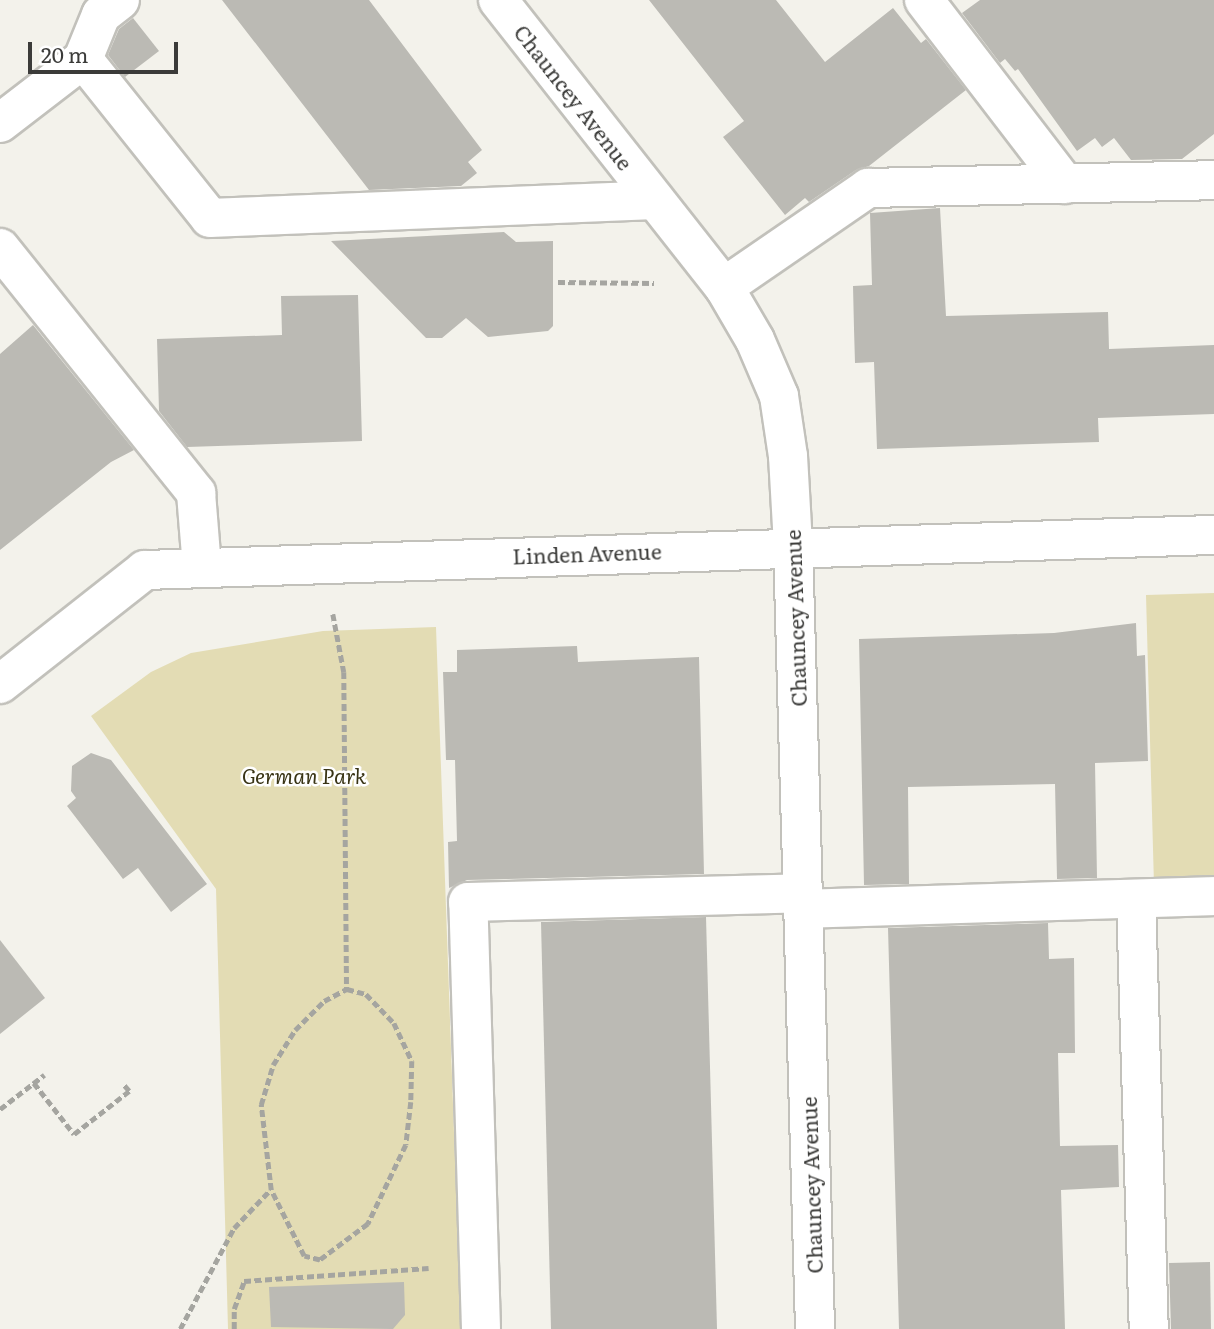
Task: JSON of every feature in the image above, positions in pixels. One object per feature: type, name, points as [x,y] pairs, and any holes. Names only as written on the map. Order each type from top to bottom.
[{"type":"street","points":[[0,123],[83,59],[101,15],[120,0]]},
{"type":"street","name":"Chauncey Avenue","points":[[498,0],[724,287],[755,340],[779,396],[788,456],[793,545],[815,1329]]},
{"type":"street","points":[[924,0],[1065,184]]},
{"type":"street","points":[[83,59],[210,218],[655,200]]},
{"type":"street","points":[[724,287],[868,188],[1214,180]]},
{"type":"street","points":[[0,247],[196,493],[202,568]]},
{"type":"street","name":"Linden Avenue","points":[[0,684],[145,569],[793,545],[1214,535]]},
{"type":"street","points":[[481,1329],[468,902],[1136,899],[1214,896]]},
{"type":"street","points":[[1136,899],[1149,1329]]},
{"type":"path","points":[[558,282],[654,283]]},
{"type":"path","points":[[333,614],[344,672],[347,989]]},
{"type":"path","points":[[347,989],[366,993],[394,1023],[412,1061],[411,1102],[401,1156],[368,1224],[320,1260],[304,1256],[271,1190],[261,1105],[273,1065],[295,1030],[324,1001],[347,989]]},
{"type":"path","points":[[0,1109],[44,1075]]},
{"type":"path","points":[[34,1083],[74,1134],[129,1091],[123,1084]]},
{"type":"path","points":[[180,1329],[234,1228],[271,1190]]},
{"type":"path","points":[[234,1329],[234,1309],[244,1281],[429,1268]]},
{"type":"green space","points":[[1214,593],[1214,883],[1154,885],[1146,595]]},
{"type":"green space","name":"German Park","points":[[436,627],[461,1329],[228,1329],[216,889],[91,716],[151,672],[191,653],[323,631]]},
{"type":"building","points":[[222,0],[369,0],[482,150],[468,162],[477,173],[461,186],[369,190]]},
{"type":"building","points":[[649,0],[776,0],[825,62],[893,8],[921,43],[926,39],[966,90],[869,166],[856,170],[809,202],[805,198],[785,215],[723,137],[744,121]]},
{"type":"building","points":[[980,0],[1214,0],[1214,134],[1182,159],[1131,160],[1114,138],[1102,147],[1095,138],[1077,151],[1018,69],[1015,71],[1005,59],[1000,63],[962,13]]},
{"type":"building","points":[[133,18],[159,51],[125,77],[108,55],[119,29]]},
{"type":"building","points":[[940,208],[946,316],[1108,312],[1109,349],[1214,345],[1214,414],[1098,418],[1099,442],[877,449],[874,362],[855,363],[853,286],[872,285],[870,213]]},
{"type":"building","points":[[504,232],[516,242],[553,241],[553,326],[548,331],[488,337],[466,318],[442,338],[426,338],[331,241]]},
{"type":"building","points":[[358,295],[362,441],[187,447],[159,411],[157,339],[282,335],[281,296]]},
{"type":"building","points":[[33,325],[134,450],[111,462],[0,550],[0,354]]},
{"type":"building","points":[[1136,623],[1137,656],[1145,655],[1148,761],[1095,763],[1097,878],[1057,879],[1055,784],[908,787],[909,884],[864,885],[859,639],[1054,633]]},
{"type":"building","points":[[577,646],[578,662],[699,657],[704,874],[467,880],[449,888],[448,842],[457,841],[455,760],[446,760],[443,672],[457,672],[457,650]]},
{"type":"building","points":[[91,753],[111,760],[207,884],[171,912],[138,868],[123,879],[67,806],[76,798],[71,791],[72,766]]},
{"type":"building","points":[[706,917],[717,1329],[551,1329],[541,922]]},
{"type":"building","points":[[1048,923],[1049,959],[1074,958],[1075,1053],[1058,1053],[1060,1146],[1118,1145],[1119,1187],[1061,1190],[1065,1329],[899,1329],[888,928]]},
{"type":"building","points":[[0,940],[45,998],[0,1034]]},
{"type":"building","points":[[1210,1262],[1211,1329],[1171,1329],[1169,1263]]},
{"type":"building","points":[[404,1282],[405,1315],[393,1329],[271,1327],[269,1287]]}]
